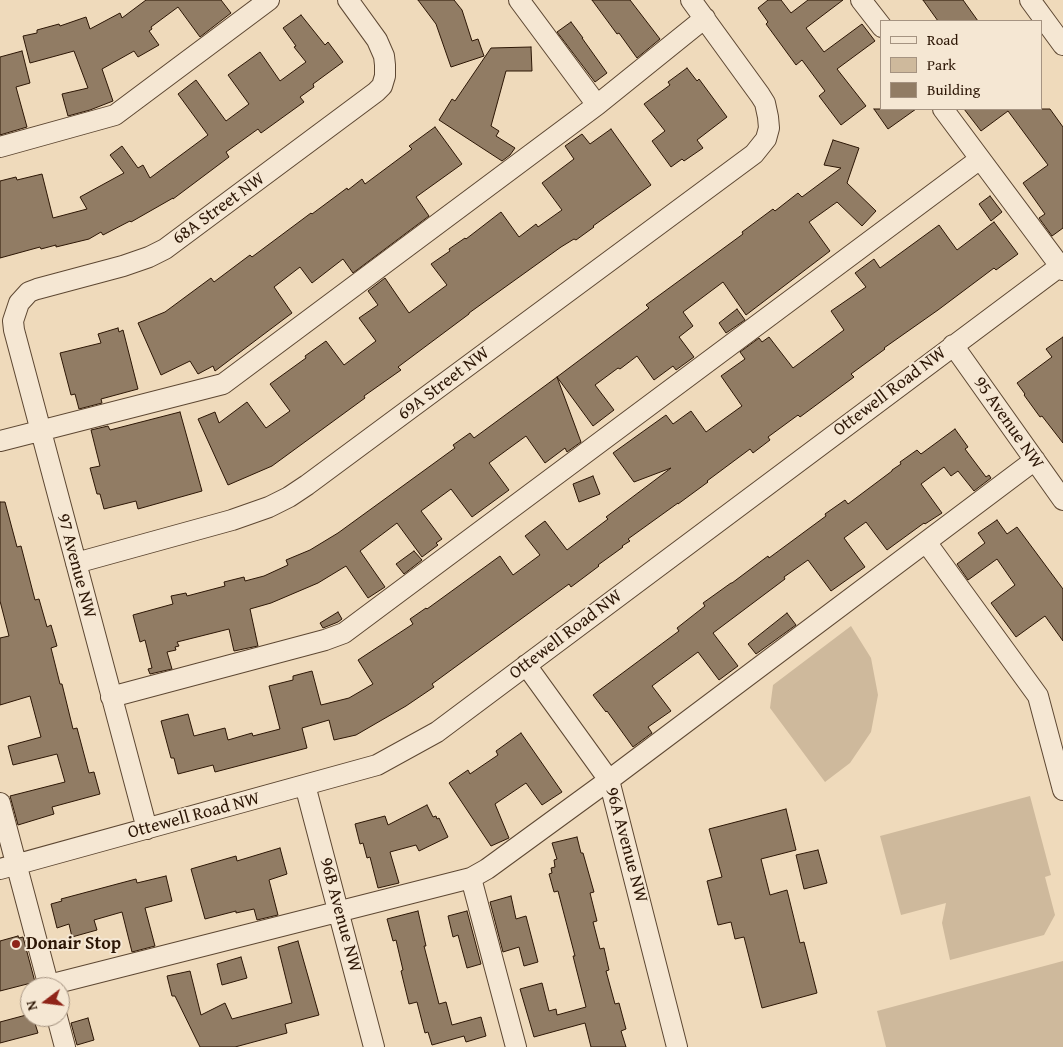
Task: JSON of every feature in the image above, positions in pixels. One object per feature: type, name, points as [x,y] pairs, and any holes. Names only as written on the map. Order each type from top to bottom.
[{"type":"street","points":[[0,147],[115,115],[269,0]]},
{"type":"street","name":"68A Street NW","points":[[19,302],[29,292],[37,289],[123,266],[165,249],[376,92],[382,86],[385,76],[384,56],[377,40],[348,0]]},
{"type":"street","points":[[519,0],[597,105]]},
{"type":"street","points":[[0,441],[223,384],[597,105],[705,18],[691,0]]},
{"type":"street","points":[[861,0],[880,25]]},
{"type":"street","points":[[1030,0],[1063,45]]},
{"type":"street","name":"69A Street NW","points":[[76,563],[232,520],[269,507],[289,497],[308,485],[754,154],[766,139],[769,128],[765,103],[705,18]]},
{"type":"street","points":[[943,110],[1062,266]]},
{"type":"street","points":[[111,697],[325,640],[344,633],[980,159]]},
{"type":"street","name":"Ottewell Road NW","points":[[8,866],[377,765],[437,732],[953,345],[1062,266]]},
{"type":"street","name":"97 Avenue NW","points":[[19,302],[13,321],[14,330],[147,829]]},
{"type":"street","name":"95 Avenue NW","points":[[953,345],[1063,500]]},
{"type":"street","points":[[70,981],[470,878],[487,869],[609,780],[1034,460]]},
{"type":"street","points":[[926,542],[1038,696],[1063,790]]},
{"type":"street","name":"96A Avenue NW","points":[[526,665],[609,780],[677,1047]]},
{"type":"street","name":"96B Avenue NW","points":[[305,785],[373,1047]]},
{"type":"street","points":[[0,803],[8,866],[46,977]]},
{"type":"street","points":[[470,878],[516,1047]]},
{"type":"street","points":[[60,1027],[65,1047]]},
{"type":"green space","points":[[851,626],[871,658],[878,695],[871,732],[850,763],[825,782],[770,708],[773,685]]},
{"type":"green space","points":[[1030,796],[1051,875],[1045,877],[1055,915],[1044,935],[950,960],[942,923],[946,903],[901,915],[880,836]]},
{"type":"green space","points":[[1063,961],[1063,1047],[886,1047],[877,1011]]},
{"type":"building","points":[[146,0],[221,0],[231,13],[200,37],[178,7],[151,27],[152,29],[149,31],[159,45],[138,57],[134,51],[102,69],[113,101],[68,116],[62,94],[88,88],[74,51],[30,63],[23,36],[37,33],[37,30],[59,24],[60,26],[86,17],[90,29],[120,13],[122,18]]},
{"type":"building","points":[[418,0],[454,0],[462,10],[472,41],[478,39],[484,56],[451,67],[436,24]]},
{"type":"building","points":[[592,0],[630,0],[660,39],[637,58]]},
{"type":"building","points":[[768,0],[781,0],[791,13],[808,0],[843,0],[806,28],[824,52],[862,24],[875,41],[837,69],[866,106],[841,125],[819,96],[825,91],[802,60],[796,65],[766,24],[768,22],[758,8]]},
{"type":"building","points":[[923,0],[963,0],[977,20],[937,20]]},
{"type":"building","points":[[301,15],[325,45],[328,42],[343,62],[313,84],[314,87],[300,97],[304,102],[261,133],[258,129],[226,152],[229,157],[173,199],[131,222],[103,235],[101,232],[89,239],[56,247],[56,245],[41,249],[40,247],[0,258],[0,181],[16,177],[17,180],[42,174],[53,218],[87,209],[80,197],[124,173],[110,155],[122,146],[138,168],[143,165],[150,178],[208,135],[178,94],[196,80],[226,121],[249,104],[228,75],[260,52],[280,81],[306,62],[294,47],[296,46],[283,28]]},
{"type":"building","points":[[571,22],[607,73],[595,82],[557,32]]},
{"type":"building","points":[[531,47],[532,71],[506,71],[491,126],[499,131],[496,136],[515,148],[502,161],[439,120],[452,99],[455,101],[491,48]]},
{"type":"building","points":[[22,51],[30,83],[16,87],[27,127],[0,135],[0,57]]},
{"type":"building","points":[[687,68],[697,81],[699,79],[727,117],[697,140],[703,148],[671,167],[652,141],[665,131],[644,104],[670,85],[668,82]]},
{"type":"building","points":[[874,109],[915,110],[888,129]]},
{"type":"building","points":[[1050,109],[1063,127],[1063,228],[1052,236],[1039,218],[1045,214],[1023,183],[1048,165],[1008,111],[981,131],[965,110]]},
{"type":"building","points":[[435,127],[462,164],[416,197],[429,216],[353,273],[343,259],[312,283],[300,267],[274,287],[292,313],[215,371],[213,366],[198,374],[190,361],[161,375],[138,323],[165,312],[211,278],[214,282],[250,255],[252,257],[347,188],[348,190],[362,179],[365,184],[412,149],[409,146]]},
{"type":"building","points":[[611,129],[651,185],[576,240],[574,239],[561,247],[469,313],[398,367],[401,370],[364,396],[365,398],[272,466],[228,485],[198,419],[215,412],[219,423],[247,402],[266,428],[290,411],[270,384],[306,358],[305,356],[326,341],[344,365],[376,341],[359,318],[378,305],[368,291],[385,278],[409,313],[447,285],[431,264],[501,212],[519,237],[536,224],[538,227],[562,210],[542,183],[574,159],[565,146],[582,134],[590,144]]},
{"type":"building","points":[[833,140],[859,148],[847,183],[876,211],[862,226],[837,202],[809,222],[830,251],[746,315],[723,282],[683,312],[693,326],[679,337],[694,357],[676,370],[673,366],[654,380],[637,356],[620,369],[618,368],[595,385],[614,410],[593,426],[557,377],[649,308],[646,305],[743,234],[742,232],[773,209],[775,211],[798,193],[802,197],[841,168],[824,165]]},
{"type":"building","points":[[990,196],[1002,212],[991,221],[979,204]]},
{"type":"building","points":[[994,222],[1018,254],[996,270],[994,268],[884,348],[851,374],[854,377],[800,417],[798,415],[768,437],[770,440],[753,453],[750,449],[708,482],[628,539],[630,541],[623,547],[571,587],[569,584],[432,684],[434,687],[406,706],[356,735],[334,740],[329,720],[302,728],[307,748],[215,772],[213,765],[178,774],[174,758],[171,758],[161,721],[188,714],[194,736],[225,728],[228,740],[252,733],[253,736],[280,729],[269,686],[293,680],[293,676],[312,671],[321,705],[349,698],[373,684],[358,660],[413,624],[410,619],[427,609],[500,556],[513,575],[540,555],[525,536],[545,521],[567,550],[608,519],[606,517],[671,468],[634,482],[613,453],[666,415],[673,424],[691,411],[706,432],[742,406],[721,376],[745,359],[740,352],[759,338],[762,342],[769,337],[793,368],[844,330],[831,311],[866,287],[855,273],[874,259],[880,268],[939,225],[957,250]]},
{"type":"building","points":[[737,309],[745,320],[726,333],[719,323]]},
{"type":"building","points":[[118,328],[119,332],[123,330],[138,389],[101,399],[102,403],[79,409],[75,394],[71,395],[60,353],[101,343],[98,334]]},
{"type":"building","points":[[1063,337],[1063,443],[1042,416],[1040,417],[1017,383],[1052,357],[1046,349]]},
{"type":"building","points":[[557,377],[581,442],[567,452],[565,448],[545,463],[526,436],[489,463],[509,490],[472,517],[451,489],[421,511],[442,539],[436,543],[438,545],[422,557],[397,523],[360,551],[385,587],[368,598],[346,566],[318,583],[271,603],[250,609],[258,646],[234,651],[229,629],[177,642],[179,646],[175,647],[176,650],[167,652],[172,669],[150,674],[148,669],[152,668],[145,640],[140,642],[133,615],[173,604],[171,596],[186,593],[187,596],[225,586],[224,582],[244,577],[245,581],[264,576],[288,565],[286,560],[310,550],[338,533],[455,448],[453,445],[470,433],[474,438]]},
{"type":"building","points":[[180,412],[202,491],[138,509],[136,501],[104,509],[100,494],[97,494],[90,468],[100,466],[91,430],[108,426],[110,430]]},
{"type":"building","points":[[955,429],[968,447],[965,449],[986,477],[989,475],[991,478],[974,491],[958,471],[951,476],[944,467],[921,484],[942,513],[924,523],[887,550],[866,522],[844,538],[865,567],[831,591],[808,560],[784,577],[785,579],[713,633],[738,666],[719,680],[698,652],[652,686],[671,711],[648,727],[652,733],[633,747],[593,695],[679,631],[677,628],[705,606],[703,603],[768,556],[769,558],[845,500],[848,504],[917,450],[921,454]]},
{"type":"building","points":[[593,476],[600,494],[579,502],[573,484]]},
{"type":"building","points":[[0,502],[5,502],[17,547],[21,546],[35,600],[39,599],[47,627],[51,625],[57,646],[51,648],[73,729],[77,728],[89,773],[94,772],[100,794],[52,807],[54,814],[18,825],[10,796],[65,782],[57,754],[13,765],[8,746],[41,737],[30,696],[0,705],[0,638],[9,636],[0,601]]},
{"type":"building","points":[[997,520],[1007,534],[1017,527],[1063,589],[1063,641],[1045,616],[1016,637],[991,603],[1015,585],[997,559],[968,580],[957,564],[985,543],[978,533]]},
{"type":"building","points":[[414,551],[422,560],[404,574],[396,564]]},
{"type":"building","points":[[338,612],[342,619],[323,628],[320,623]]},
{"type":"building","points":[[787,613],[796,625],[756,654],[748,644]]},
{"type":"building","points":[[521,733],[562,792],[542,805],[526,783],[495,804],[509,838],[491,846],[449,783],[468,770],[470,774],[498,755],[496,751]]},
{"type":"building","points":[[427,805],[433,817],[439,818],[448,837],[419,851],[416,845],[390,852],[399,883],[378,888],[370,857],[367,858],[363,843],[360,844],[355,824],[385,816],[388,825]]},
{"type":"building","points":[[786,809],[796,850],[761,859],[770,895],[787,890],[800,943],[804,942],[817,993],[762,1008],[744,937],[735,939],[731,922],[718,925],[707,881],[722,877],[709,829]]},
{"type":"building","points":[[577,837],[594,892],[590,893],[597,921],[593,922],[600,949],[604,948],[609,970],[606,971],[615,1004],[619,1003],[626,1029],[621,1031],[626,1047],[591,1047],[585,1023],[534,1037],[520,989],[542,983],[549,1011],[556,1009],[557,1015],[586,1007],[558,891],[554,892],[549,874],[552,873],[551,868],[555,867],[554,860],[557,859],[552,843]]},
{"type":"building","points":[[280,848],[287,874],[269,880],[278,915],[257,920],[254,909],[236,913],[236,911],[205,919],[191,869],[236,856],[237,861]]},
{"type":"building","points":[[818,850],[827,883],[804,889],[796,855]]},
{"type":"building","points":[[166,876],[172,901],[145,908],[155,946],[132,952],[122,912],[94,920],[97,930],[72,937],[69,924],[57,928],[51,904],[62,901],[61,899],[136,879],[137,883]]},
{"type":"building","points":[[511,896],[516,919],[526,916],[538,962],[524,966],[519,947],[503,952],[490,902]]},
{"type":"building","points":[[418,911],[426,946],[424,946],[439,1004],[446,1002],[452,1025],[481,1017],[486,1036],[466,1042],[464,1036],[432,1045],[428,1032],[425,1033],[417,1002],[409,1004],[396,940],[393,941],[387,919]]},
{"type":"building","points":[[467,911],[481,964],[467,968],[458,935],[453,937],[448,916]]},
{"type":"building","points":[[18,936],[19,938],[23,937],[34,977],[20,977],[20,986],[0,991],[0,941]]},
{"type":"building","points":[[298,941],[319,1015],[285,1024],[287,1033],[235,1047],[200,1047],[175,996],[172,996],[167,976],[190,971],[201,1015],[225,1003],[232,1019],[292,1003],[278,947]]},
{"type":"building","points":[[241,957],[247,978],[222,985],[217,964]]},
{"type":"building","points":[[20,1017],[20,1027],[36,1027],[38,1033],[0,1043],[0,1022]]},
{"type":"building","points":[[88,1018],[94,1040],[77,1045],[71,1023]]},
{"type":"place","name":"Donair Stop","points":[[16,944]]}]
